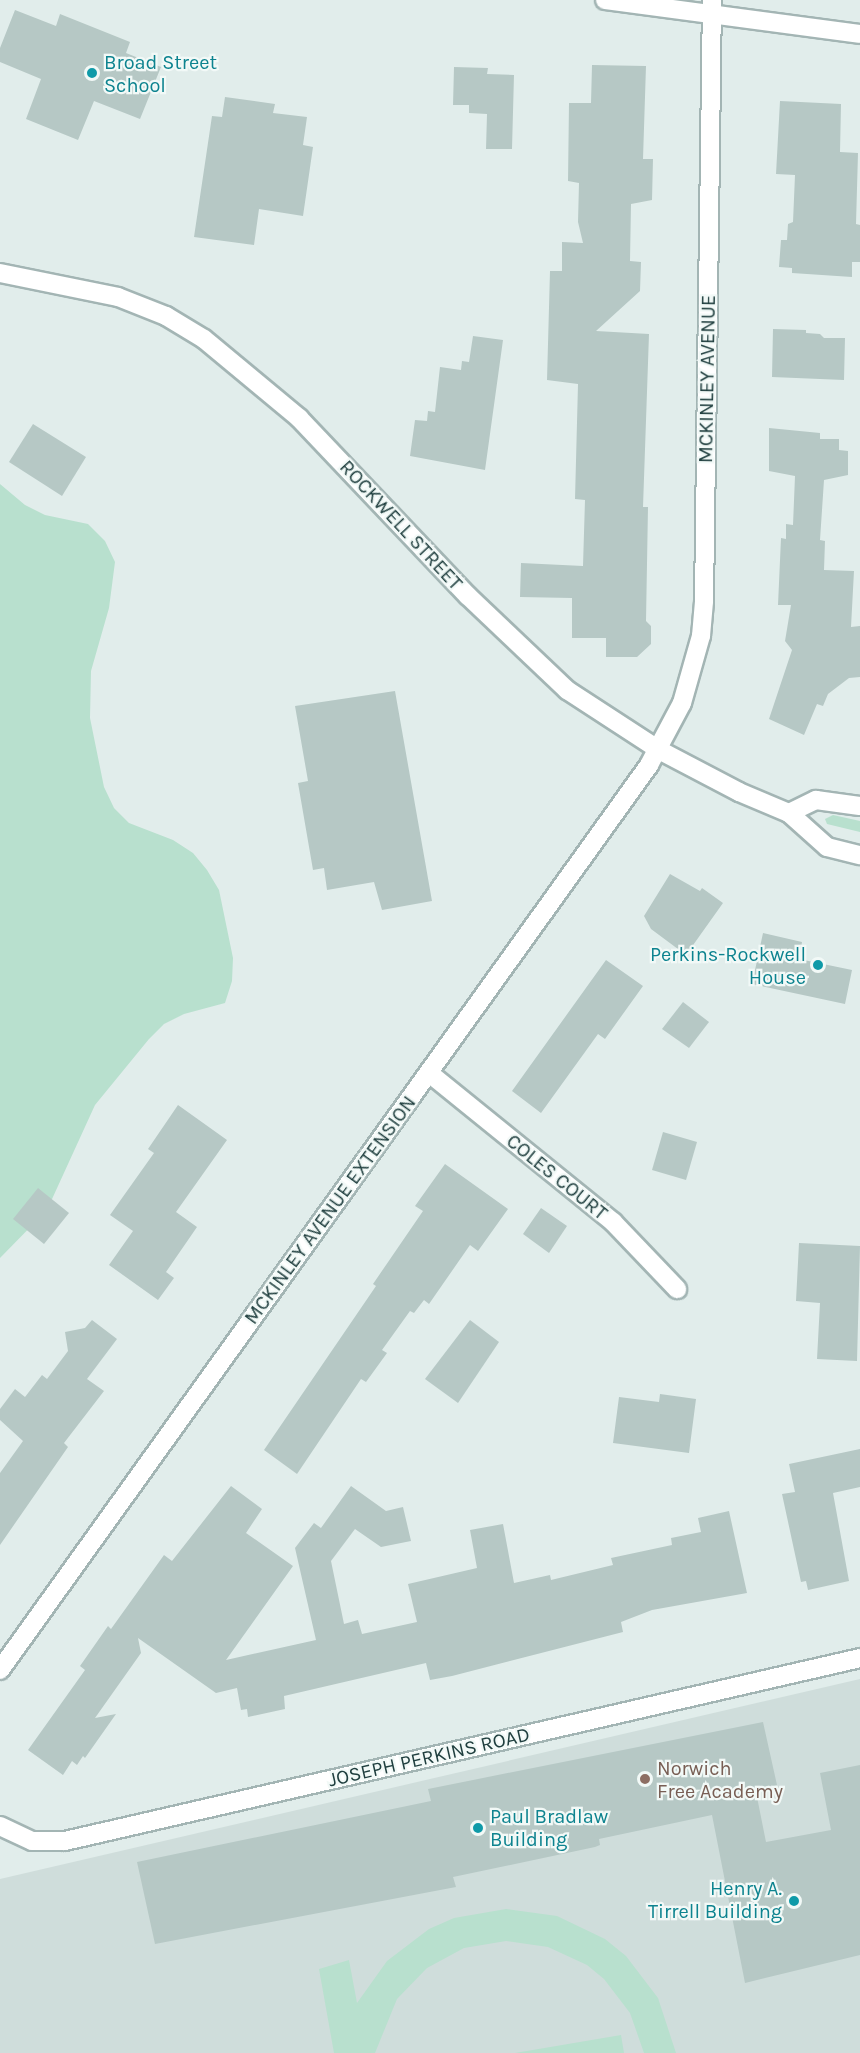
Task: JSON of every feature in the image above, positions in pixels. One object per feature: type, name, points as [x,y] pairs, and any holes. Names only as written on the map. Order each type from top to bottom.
[{"type":"street","points":[[605,0],[712,7],[860,34]]},
{"type":"street","name":"MCKINLEY AVENUE","points":[[659,750],[693,670],[704,601],[712,7]]},
{"type":"street","name":"ROCKWELL STREET","points":[[0,273],[118,297],[166,316],[204,339],[319,437],[533,661],[587,704],[659,750],[739,792],[789,813],[827,847],[860,855]]},
{"type":"street","name":"MCKINLEY AVENUE EXTENSION","points":[[0,1670],[659,750]]},
{"type":"street","points":[[789,813],[816,800],[860,806]]},
{"type":"street","name":"COLES COURT","points":[[429,1073],[613,1222],[677,1289]]},
{"type":"street","name":"JOSEPH PERKINS ROAD","points":[[0,1826],[42,1843],[79,1838],[860,1658]]},
{"type":"shaded area","name":"Norwich Free Academy","points":[[860,1679],[860,2053],[0,2053],[0,1879]]},
{"type":"green space","points":[[0,484],[25,505],[45,515],[88,524],[105,541],[115,562],[109,608],[91,671],[90,718],[104,787],[114,808],[129,823],[173,840],[193,853],[207,870],[219,890],[233,958],[232,981],[225,1003],[184,1014],[164,1024],[149,1039],[95,1105],[47,1210],[0,1258]]},
{"type":"green space","points":[[833,815],[860,821],[860,832],[827,824],[825,819]]},
{"type":"green space","points":[[506,1909],[557,1916],[605,1939],[626,1956],[658,1998],[676,2053],[644,2053],[630,2013],[604,1979],[587,1965],[548,1947],[506,1941],[464,1948],[427,1968],[397,1999],[375,2053],[334,2053],[319,1969],[349,1960],[357,2003],[387,1961],[429,1929],[454,1918]]},
{"type":"green space","points":[[621,2035],[624,2053],[515,2053]]},
{"type":"building","name":"Broad Street School","points":[[15,10],[56,26],[60,14],[130,42],[126,53],[161,67],[140,119],[94,101],[78,140],[26,119],[41,79],[0,62],[0,48]]},
{"type":"building","points":[[592,65],[646,66],[643,159],[653,159],[652,200],[631,204],[630,261],[641,262],[640,291],[596,331],[649,334],[643,507],[648,507],[646,621],[651,626],[651,644],[637,657],[606,657],[606,638],[572,638],[572,598],[520,597],[521,563],[583,566],[585,500],[575,499],[578,384],[547,380],[550,271],[562,271],[562,242],[583,243],[578,222],[579,183],[568,181],[569,103],[591,103]]},
{"type":"building","points":[[454,67],[488,68],[487,74],[514,75],[512,149],[486,149],[487,114],[469,113],[469,105],[453,105]]},
{"type":"building","points":[[225,97],[275,104],[273,113],[307,117],[303,145],[313,147],[303,216],[259,209],[254,245],[194,237],[212,116],[222,117]]},
{"type":"building","points":[[780,101],[841,104],[840,152],[858,153],[856,224],[860,225],[860,262],[852,262],[852,277],[792,273],[792,268],[779,267],[781,240],[787,240],[788,224],[793,222],[795,175],[776,174]]},
{"type":"building","points":[[773,329],[806,330],[806,333],[820,334],[824,338],[845,338],[844,380],[772,377]]},
{"type":"building","points":[[473,336],[503,340],[485,470],[410,456],[415,420],[427,421],[428,411],[435,412],[440,367],[461,370],[462,361],[469,362]]},
{"type":"building","points":[[33,424],[86,457],[62,496],[9,462]]},
{"type":"building","points":[[769,428],[820,433],[820,439],[839,439],[839,450],[848,451],[848,475],[824,480],[820,540],[825,541],[824,570],[854,571],[851,627],[860,626],[860,677],[849,678],[828,694],[823,706],[817,704],[804,735],[769,719],[792,650],[785,641],[791,605],[778,605],[781,538],[786,539],[786,524],[793,525],[795,476],[769,471]]},
{"type":"building","points":[[395,691],[432,901],[382,910],[374,882],[327,890],[324,868],[313,870],[298,783],[308,781],[295,706]]},
{"type":"building","points":[[670,874],[700,891],[702,888],[723,903],[686,955],[651,929],[644,916]]},
{"type":"building","points":[[763,933],[802,942],[799,959],[852,970],[845,1004],[752,984]]},
{"type":"building","points":[[606,960],[643,986],[605,1039],[598,1034],[541,1113],[512,1091]]},
{"type":"building","points":[[683,1002],[709,1022],[689,1048],[662,1029]]},
{"type":"building","points":[[178,1105],[227,1140],[176,1212],[197,1227],[166,1272],[174,1278],[158,1300],[109,1265],[133,1231],[110,1215],[154,1153],[148,1149]]},
{"type":"building","points":[[663,1132],[697,1142],[686,1180],[652,1170]]},
{"type":"building","points":[[445,1164],[508,1209],[478,1251],[470,1245],[429,1304],[424,1300],[414,1313],[410,1311],[382,1350],[387,1353],[366,1382],[361,1379],[297,1474],[264,1450],[376,1286],[373,1284],[423,1211],[415,1206]]},
{"type":"building","points":[[38,1188],[69,1213],[44,1244],[13,1219]]},
{"type":"building","points":[[541,1208],[567,1226],[549,1253],[523,1234]]},
{"type":"building","points":[[799,1243],[860,1246],[857,1361],[817,1359],[820,1303],[796,1301]]},
{"type":"building","points":[[92,1320],[117,1339],[87,1379],[104,1391],[64,1443],[68,1447],[0,1545],[0,1473],[23,1441],[0,1420],[0,1409],[15,1389],[25,1397],[42,1375],[47,1379],[68,1351],[65,1332],[85,1328]]},
{"type":"building","points":[[470,1320],[499,1342],[458,1403],[425,1379]]},
{"type":"building","points":[[660,1394],[696,1399],[689,1453],[613,1443],[619,1397],[659,1402]]},
{"type":"building","points":[[860,1449],[860,1487],[833,1493],[849,1581],[808,1590],[806,1581],[801,1582],[782,1494],[795,1492],[789,1464]]},
{"type":"building","points":[[231,1486],[262,1509],[246,1533],[293,1566],[226,1660],[316,1640],[295,1548],[314,1523],[321,1528],[351,1486],[386,1511],[403,1507],[411,1541],[381,1547],[355,1529],[331,1561],[344,1624],[358,1620],[362,1634],[417,1622],[408,1584],[477,1568],[470,1530],[503,1524],[514,1583],[550,1575],[551,1580],[613,1565],[611,1558],[672,1545],[671,1538],[701,1532],[698,1518],[729,1511],[747,1593],[652,1610],[621,1622],[623,1632],[452,1676],[430,1680],[426,1663],[284,1696],[285,1709],[248,1717],[247,1709],[241,1710],[237,1688],[216,1693],[138,1638],[141,1653],[95,1718],[116,1714],[85,1758],[83,1756],[77,1765],[72,1761],[63,1775],[28,1750],[85,1670],[80,1666],[108,1626],[111,1629],[164,1555],[172,1561]]},
{"type":"building","name":"Paul Bradlaw Building","points":[[763,1722],[777,1785],[756,1792],[766,1842],[831,1830],[820,1773],[860,1765],[860,1955],[745,1983],[712,1815],[599,1839],[600,1845],[595,1847],[453,1877],[456,1887],[155,1944],[137,1862],[431,1801],[428,1789]]},
{"type":"place","name":"Broad Street School","points":[[92,73]]},
{"type":"place","name":"Perkins-Rockwell House","points":[[818,965]]},
{"type":"place","name":"Norwich Free Academy","points":[[645,1779]]},
{"type":"place","name":"Paul Bradlaw Building","points":[[478,1828]]},
{"type":"place","name":"Henry A. Tirrell Building","points":[[794,1901]]}]
